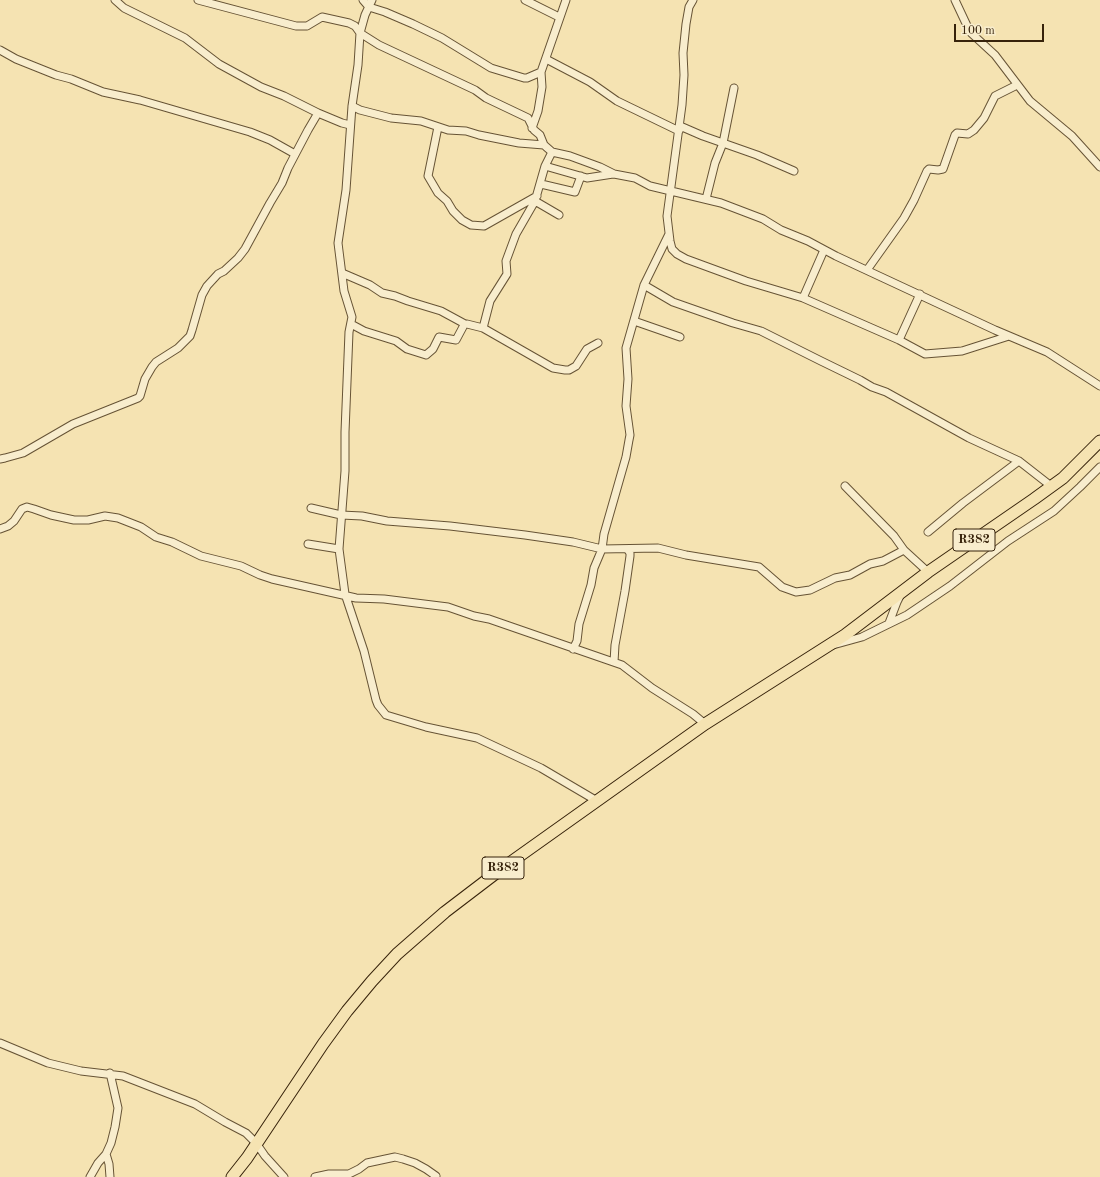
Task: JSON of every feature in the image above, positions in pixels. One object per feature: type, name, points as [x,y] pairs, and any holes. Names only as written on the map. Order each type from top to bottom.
[{"type":"main road","name":"R382","points":[[233,1177],[335,1028],[372,981],[397,954],[446,912],[504,867],[705,724],[845,635],[905,588],[1034,499],[1075,467],[1100,441]]},
{"type":"street","points":[[115,0],[124,8],[185,38],[226,68],[261,87],[284,96],[318,114],[342,123],[350,124]]},
{"type":"street","points":[[198,0],[296,26],[307,26],[322,17],[349,23],[355,26],[360,33],[379,45],[475,90],[486,98],[528,118],[532,128],[540,135],[544,145],[552,152],[576,158],[614,174],[635,178],[650,186],[721,203],[763,219],[781,230],[995,330],[1047,352],[1100,386]]},
{"type":"street","points":[[363,0],[385,12],[442,38],[491,68],[524,78],[541,72]]},
{"type":"street","points":[[526,0],[559,17]]},
{"type":"street","points":[[532,128],[538,111],[542,87],[541,72],[566,0]]},
{"type":"street","points":[[693,0],[689,7],[684,45],[684,75],[680,128],[667,216],[672,249],[681,257],[746,281],[803,298],[899,340],[922,354],[929,355],[962,351],[1009,336]]},
{"type":"street","points":[[955,0],[970,32],[995,55],[1030,100],[1072,136],[1100,167]]},
{"type":"street","points":[[370,3],[360,33],[358,65],[350,124],[346,190],[339,237],[344,291],[352,317],[349,332],[345,471],[338,550],[344,594],[364,651],[378,706],[386,715],[426,727],[477,738],[542,768],[597,801]]},
{"type":"street","points":[[0,50],[16,59],[103,92],[140,100],[250,132],[270,140],[295,154]]},
{"type":"street","points":[[546,59],[590,82],[617,101],[680,128],[794,171]]},
{"type":"street","points":[[867,270],[901,223],[914,200],[926,172],[929,169],[943,169],[955,135],[957,133],[968,134],[974,130],[984,118],[995,96],[1017,85]]},
{"type":"street","points":[[706,200],[715,163],[722,143],[734,88]]},
{"type":"street","points":[[352,106],[360,110],[395,119],[421,121],[448,130],[466,131],[479,136],[519,143],[544,145]]},
{"type":"street","points":[[0,459],[23,453],[73,424],[140,396],[145,379],[156,362],[178,348],[187,339],[192,330],[200,302],[207,286],[218,274],[238,258],[245,249],[282,183],[295,154],[318,114]]},
{"type":"street","points":[[438,127],[428,176],[438,193],[447,201],[453,211],[462,220],[471,225],[484,226],[536,198]]},
{"type":"street","points":[[483,328],[490,301],[506,274],[506,262],[516,234],[536,198],[545,166],[552,152]]},
{"type":"street","points":[[545,166],[590,178],[614,174]]},
{"type":"street","points":[[540,184],[575,192],[581,176]]},
{"type":"street","points":[[536,198],[559,215]]},
{"type":"street","points":[[573,649],[577,641],[594,568],[602,549],[604,534],[626,457],[630,435],[626,406],[628,378],[626,348],[644,285],[670,233]]},
{"type":"street","points":[[803,298],[824,250]]},
{"type":"street","points":[[342,273],[370,285],[382,293],[438,310],[465,324],[483,328],[553,368],[569,370],[576,366],[586,350],[598,343]]},
{"type":"street","points":[[644,285],[673,302],[739,325],[762,330],[821,362],[872,387],[886,392],[976,441],[1020,461],[1051,486]]},
{"type":"street","points":[[899,340],[920,294]]},
{"type":"street","points":[[634,322],[680,337]]},
{"type":"street","points":[[351,324],[364,331],[396,341],[407,349],[426,355],[433,349],[440,337],[456,340],[465,324]]},
{"type":"street","points":[[928,532],[1020,461]]},
{"type":"street","points":[[827,646],[862,637],[907,615],[950,586],[1008,541],[1054,511],[1100,467]]},
{"type":"street","points":[[845,486],[894,536],[904,550],[928,572]]},
{"type":"street","points":[[0,528],[8,526],[14,521],[22,509],[27,507],[51,515],[74,520],[88,520],[104,516],[118,518],[141,528],[156,537],[167,540],[207,558],[241,566],[272,579],[362,599],[384,599],[448,607],[474,616],[489,619],[622,665],[652,688],[693,714],[705,724]]},
{"type":"street","points":[[311,508],[341,515],[362,516],[397,523],[450,526],[525,535],[573,542],[602,549],[658,548],[686,555],[759,566],[782,587],[793,592],[810,590],[837,577],[850,575],[870,564],[882,561],[904,550]]},
{"type":"street","points":[[308,544],[338,550]]},
{"type":"street","points":[[614,662],[615,645],[630,556],[627,549]]},
{"type":"street","points":[[889,623],[897,602],[905,588]]},
{"type":"street","points":[[0,1043],[48,1063],[81,1071],[122,1076],[196,1104],[225,1122],[244,1131],[284,1177]]},
{"type":"street","points":[[90,1177],[98,1162],[106,1154],[111,1143],[118,1108],[110,1074]]},
{"type":"street","points":[[106,1154],[109,1164],[110,1177]]},
{"type":"street","points":[[315,1177],[324,1175],[349,1174],[368,1163],[395,1157],[415,1163],[436,1176]]}]
